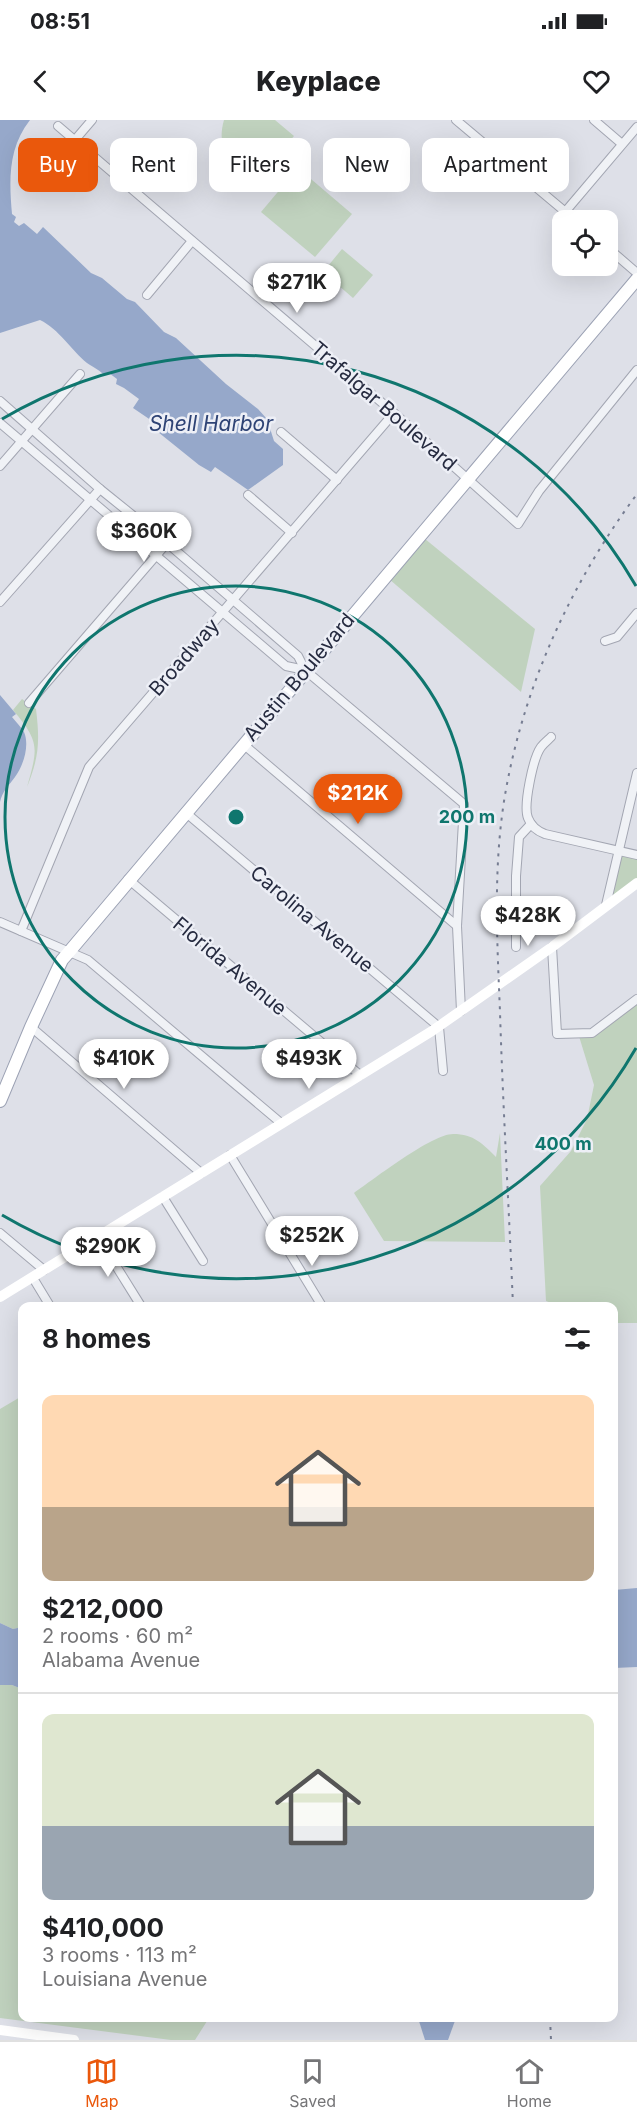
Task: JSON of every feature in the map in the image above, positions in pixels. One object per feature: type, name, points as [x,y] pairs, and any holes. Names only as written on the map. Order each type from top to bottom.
[{"type":"main road","name":"Austin Boulevard","points":[[0,1101],[62,960],[128,879],[637,279]]},
{"type":"main road","points":[[0,1297],[439,1027],[637,883]]},
{"type":"main road","points":[[0,2030],[74,2040]]},
{"type":"street","points":[[77,138],[92,120]]},
{"type":"street","points":[[456,120],[563,210]]},
{"type":"street","points":[[596,122],[622,144]]},
{"type":"street","name":"Trafalgar Boulevard","points":[[58,126],[71,138]]},
{"type":"street","points":[[567,210],[637,127]]},
{"type":"street","name":"Trafalgar Boulevard","points":[[98,161],[394,413],[518,524],[539,491],[637,370]]},
{"type":"street","points":[[147,295],[192,241]]},
{"type":"street","points":[[618,257],[637,273]]},
{"type":"street","points":[[0,466],[80,374]]},
{"type":"street","points":[[0,401],[100,489],[167,543],[298,656],[305,670],[464,804],[457,926],[461,1011]]},
{"type":"street","name":"Broadway","points":[[21,931],[89,767],[394,413]]},
{"type":"street","points":[[0,423],[285,666],[305,670]]},
{"type":"street","points":[[281,432],[337,480]]},
{"type":"street","points":[[0,602],[100,489]]},
{"type":"street","points":[[248,495],[292,533]]},
{"type":"street","points":[[29,703],[167,543]]},
{"type":"street","points":[[605,641],[617,637],[637,613]]},
{"type":"street","points":[[552,737],[540,748],[533,770],[526,809],[531,824],[545,834],[637,855]]},
{"type":"street","points":[[243,744],[457,926]]},
{"type":"street","points":[[606,905],[637,773]]},
{"type":"street","name":"Carolina Avenue","points":[[185,812],[439,1027]]},
{"type":"street","points":[[516,947],[516,876],[519,837],[531,824]]},
{"type":"street","name":"Florida Avenue","points":[[128,879],[360,1075]]},
{"type":"street","points":[[0,922],[88,960],[281,1123]]},
{"type":"street","points":[[552,947],[557,1034],[592,1033],[637,999]]},
{"type":"street","points":[[31,1027],[201,1173]]},
{"type":"street","points":[[439,1027],[443,1071]]},
{"type":"street","points":[[230,1155],[320,1302]]},
{"type":"street","points":[[163,1197],[204,1261]]},
{"type":"street","points":[[0,1233],[44,1270]]},
{"type":"street","points":[[98,1237],[139,1302]]},
{"type":"street","points":[[33,1278],[48,1302]]},
{"type":"green space","points":[[224,120],[275,120],[294,136],[292,138],[222,138]]},
{"type":"green space","points":[[311,179],[323,189],[323,192],[326,192],[352,214],[315,257],[261,212],[278,192],[311,192]]},
{"type":"green space","points":[[342,249],[373,275],[353,298],[323,272]]},
{"type":"green space","points":[[419,534],[535,629],[521,692],[382,573]]},
{"type":"green space","points":[[22,699],[36,709],[38,731],[38,749],[27,787],[35,754],[28,730],[13,710]]},
{"type":"green space","points":[[620,853],[637,857],[637,881],[610,901]]},
{"type":"green space","points":[[637,1000],[637,1323],[618,1323],[618,1302],[546,1301],[540,1186],[571,1151],[587,1119],[594,1085],[578,1033],[592,1033]]},
{"type":"green space","points":[[500,1133],[505,1242],[384,1241],[354,1193],[403,1158],[444,1136],[460,1134],[472,1138],[496,1157]]},
{"type":"green space","points":[[18,1398],[18,1628],[13,1629],[0,1623],[0,1409]]},
{"type":"green space","points":[[0,1685],[12,1685],[18,1687],[18,2020],[0,2018]]},
{"type":"green space","points":[[31,2022],[206,2022],[195,2040],[171,2040]]},
{"type":"water","name":"Shell Harbor","points":[[0,120],[30,120],[18,138],[12,165],[10,189],[12,214],[16,217],[14,222],[19,226],[24,223],[37,234],[43,227],[91,273],[102,278],[127,299],[135,302],[164,332],[176,338],[226,384],[258,409],[267,419],[274,441],[283,449],[283,465],[248,490],[215,467],[211,472],[199,465],[158,432],[161,427],[133,408],[139,399],[116,384],[117,379],[109,373],[103,374],[87,363],[47,324],[40,320],[0,333]]},
{"type":"water","points":[[0,695],[16,714],[12,717],[24,732],[26,743],[21,767],[0,802]]},
{"type":"water","points":[[637,1588],[637,1667],[618,1668],[618,1590]]},
{"type":"water","points":[[0,1623],[13,1629],[18,1628],[18,1687],[0,1685]]},
{"type":"water","points":[[419,2022],[455,2022],[448,2040],[425,2040]]},
{"type":"railway","points":[[513,1302],[497,930],[497,876],[505,795],[524,714],[553,637],[591,563],[637,494]]},
{"type":"railway","points":[[550,2022],[551,2040]]}]
